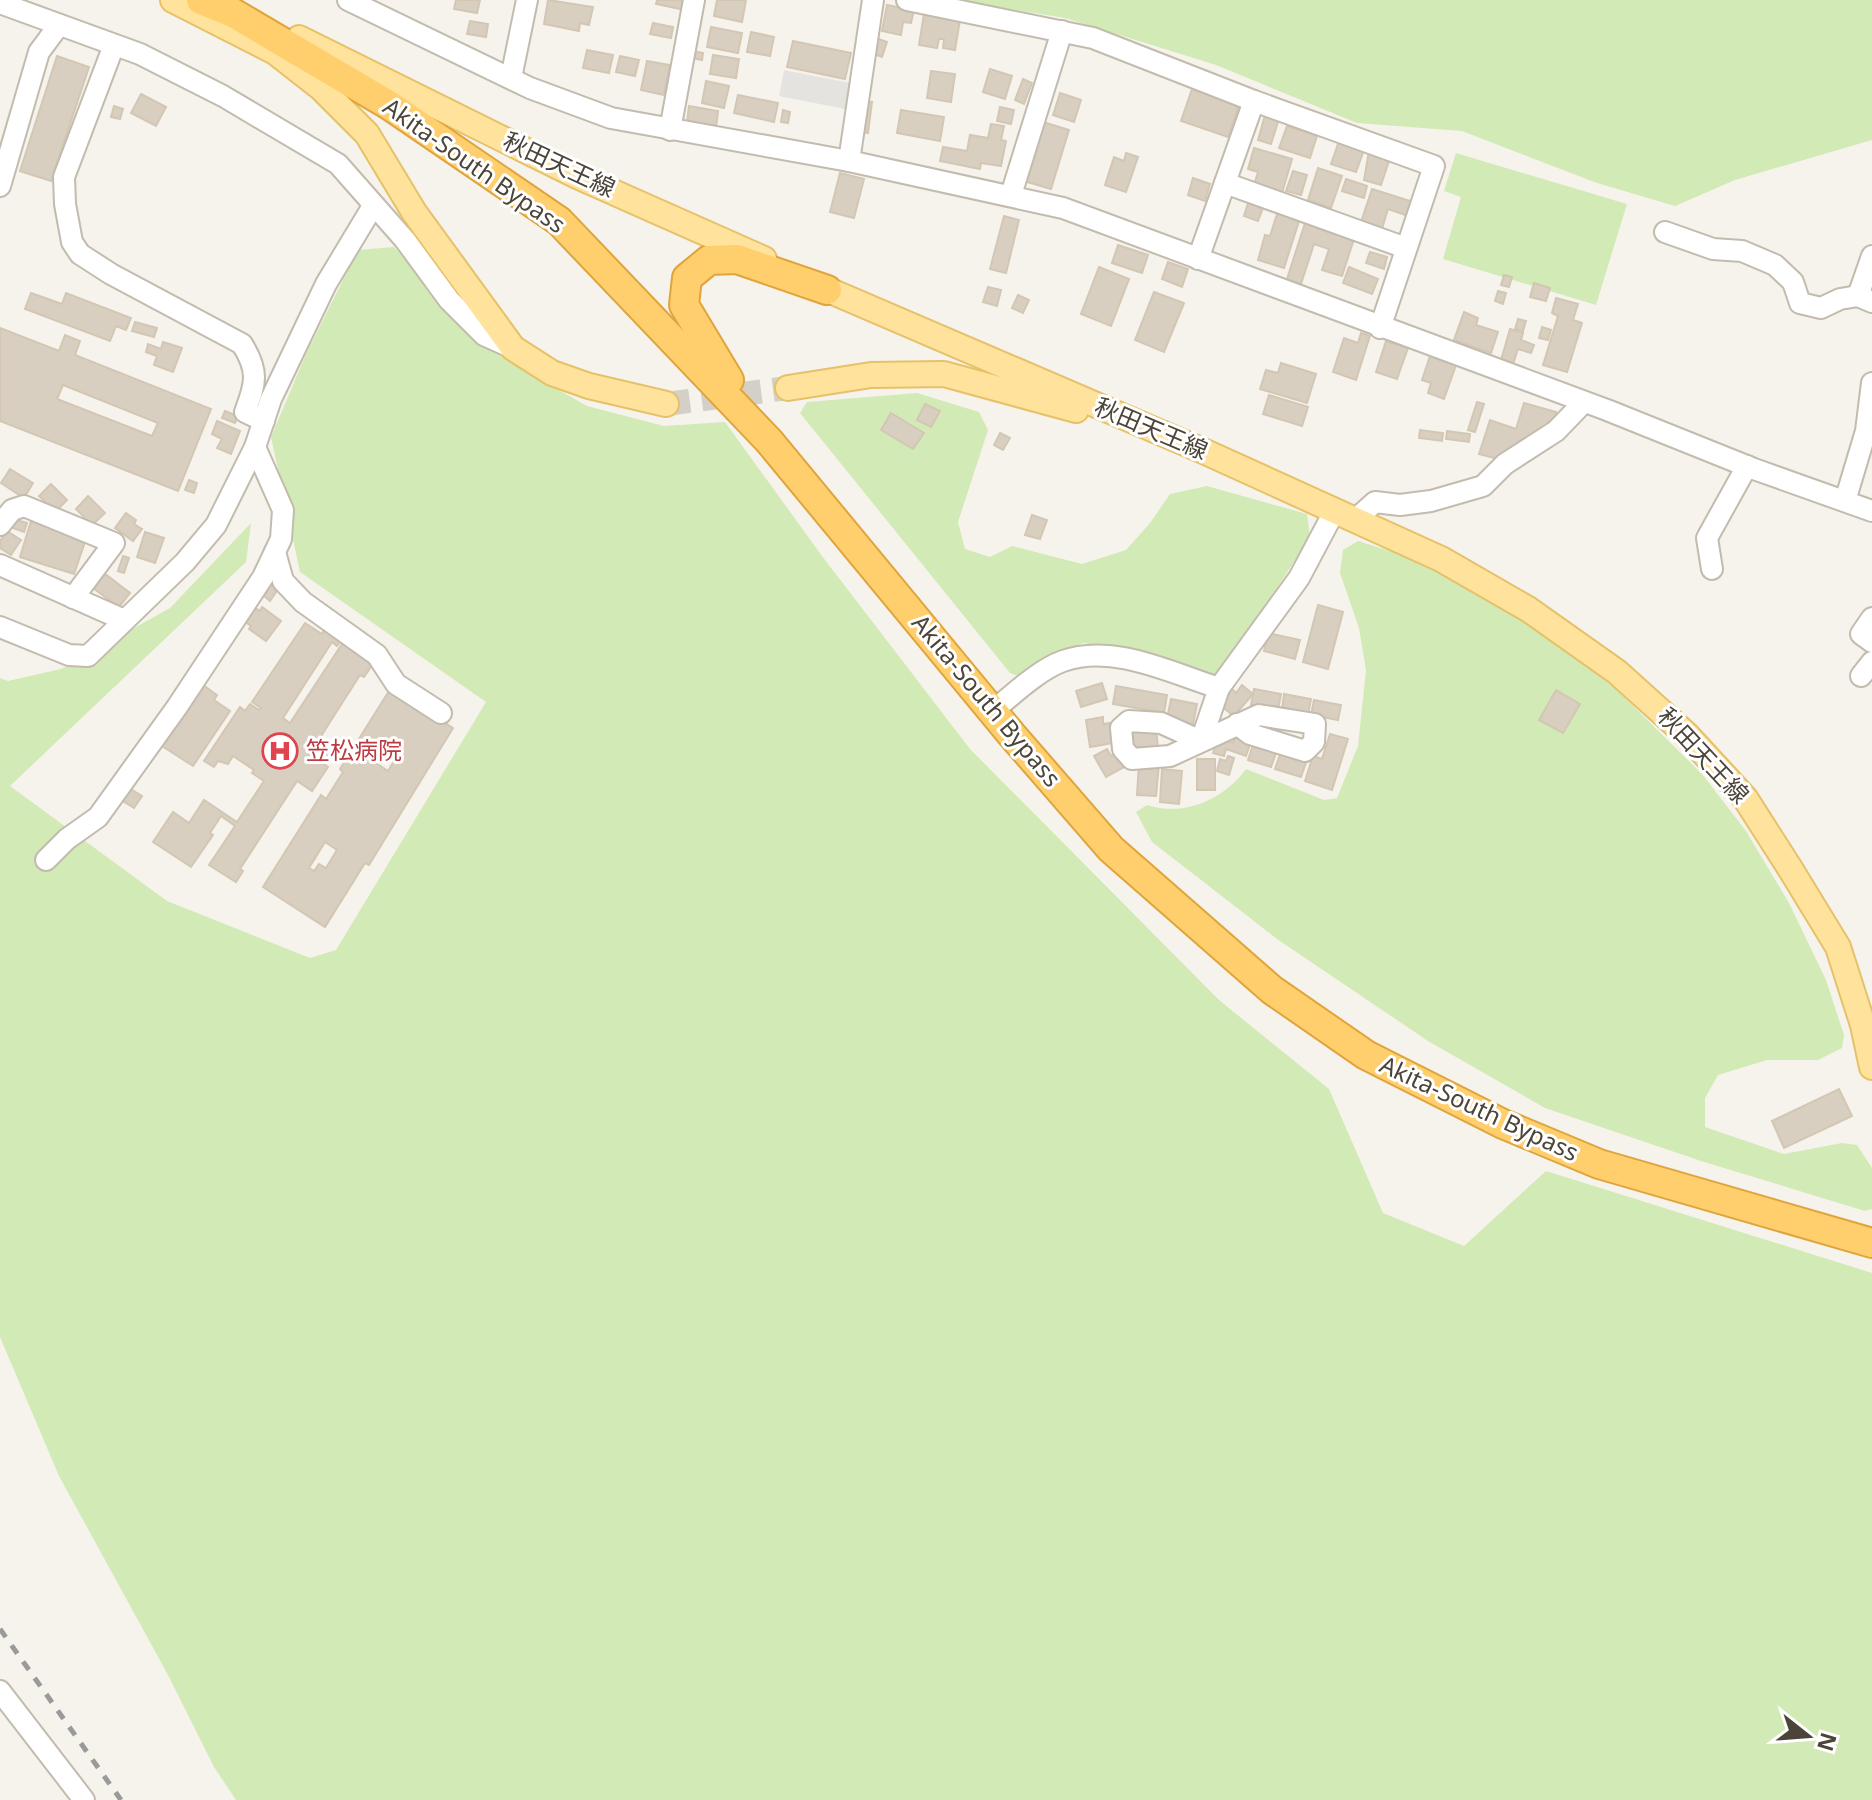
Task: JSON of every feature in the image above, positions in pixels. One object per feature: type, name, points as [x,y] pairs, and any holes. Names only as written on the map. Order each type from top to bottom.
[{"type":"highway","name":"Akita-South Bypass","points":[[201,0],[233,13],[389,105],[559,221],[769,441],[1111,849],[1272,990],[1366,1055],[1503,1124],[1599,1164],[1870,1242]]},
{"type":"highway","points":[[769,441],[684,305],[687,278],[709,260],[737,259],[827,290]]},
{"type":"main road","points":[[173,0],[275,52],[321,88],[367,134],[414,212],[513,348],[552,373],[589,386],[666,404]]},
{"type":"main road","name":"秋田天王線","points":[[233,13],[286,32],[577,176],[739,247],[827,290],[1346,515],[1441,559],[1528,609],[1617,672],[1688,736],[1745,798],[1838,947],[1863,1025],[1872,1067]]},
{"type":"main road","points":[[788,388],[871,375],[944,374],[1155,432]]},
{"type":"street","points":[[348,0],[530,88],[611,118],[849,161],[1063,208],[1872,511]]},
{"type":"street","points":[[511,78],[527,0]]},
{"type":"street","points":[[670,130],[694,0]]},
{"type":"street","points":[[849,161],[873,0]]},
{"type":"street","points":[[907,0],[1093,38],[1254,101],[1434,166],[1380,328]]},
{"type":"street","points":[[0,3],[140,54],[223,96],[338,164],[405,240],[457,309],[484,335],[513,348]]},
{"type":"street","points":[[0,186],[39,52],[59,25]]},
{"type":"street","points":[[1011,195],[1062,31]]},
{"type":"street","points":[[114,45],[64,177],[72,242],[80,254],[111,274],[242,344],[254,364],[254,389],[245,412],[264,421]]},
{"type":"street","points":[[1198,259],[1254,101]]},
{"type":"street","points":[[1225,183],[1406,248]]},
{"type":"street","points":[[0,627],[69,655],[88,656],[185,562],[216,525],[255,447],[271,399],[326,284],[373,206]]},
{"type":"street","points":[[1665,232],[1713,249],[1742,251],[1775,265],[1793,282],[1800,303],[1821,308],[1840,299],[1865,299],[1872,256]]},
{"type":"street","points":[[1845,501],[1866,431],[1872,383]]},
{"type":"street","points":[[1237,724],[1201,741],[1219,688],[1346,515],[1375,502],[1400,505],[1431,501],[1483,486],[1505,464],[1556,431],[1584,402]]},
{"type":"street","points":[[46,860],[67,839],[98,817],[263,577],[281,539],[283,510],[255,447]]},
{"type":"street","points":[[1712,569],[1707,538],[1747,466]]},
{"type":"street","points":[[0,525],[12,510],[24,506],[114,543],[73,598]]},
{"type":"street","points":[[275,552],[283,581],[303,602],[377,655],[396,684],[441,713]]},
{"type":"street","points":[[0,565],[124,620]]},
{"type":"street","points":[[1872,618],[1861,634],[1872,642]]},
{"type":"street","points":[[993,711],[1061,661],[1090,655],[1124,658],[1219,688]]},
{"type":"street","points":[[0,1691],[84,1800]]},
{"type":"green space","points":[[956,0],[1872,0],[1872,140],[1735,180],[1675,206],[1597,183],[1462,131],[1357,123],[1216,65],[1065,18]]},
{"type":"green space","points":[[1456,153],[1627,204],[1596,305],[1443,259],[1461,197],[1444,191]]},
{"type":"green space","points":[[394,247],[480,340],[520,368],[587,406],[664,426],[725,422],[822,556],[970,749],[1219,1000],[1329,1089],[1383,1213],[1464,1246],[1546,1171],[1872,1273],[1872,1800],[236,1800],[214,1767],[168,1675],[59,1476],[0,1337],[0,678],[8,681],[61,669],[170,608],[251,523],[246,562],[10,786],[167,901],[310,958],[336,950],[486,702],[300,572],[271,437],[306,354],[358,250]]},
{"type":"green space","points":[[917,393],[979,412],[988,430],[958,522],[965,549],[990,557],[1012,546],[1082,564],[1126,550],[1170,494],[1207,486],[1307,514],[1310,537],[1224,670],[1207,678],[1084,643],[1054,653],[1018,676],[1010,673],[800,413],[807,402]]},
{"type":"green space","points":[[1358,541],[1434,565],[1525,619],[1617,690],[1702,774],[1746,831],[1789,903],[1826,980],[1844,1035],[1842,1048],[1818,1060],[1767,1060],[1718,1075],[1705,1098],[1705,1127],[1784,1154],[1842,1143],[1857,1145],[1872,1168],[1872,1209],[1865,1211],[1701,1161],[1545,1108],[1428,1041],[1277,939],[1152,842],[1136,812],[1147,805],[1175,809],[1202,803],[1226,789],[1246,769],[1324,800],[1337,798],[1358,746],[1366,670],[1359,628],[1340,573],[1343,550]]},
{"type":"shaded area","points":[[784,70],[850,83],[845,109],[779,96]]},
{"type":"building","points":[[456,0],[480,0],[477,13],[454,9]]},
{"type":"building","points":[[548,0],[593,7],[589,25],[580,23],[579,31],[544,24]]},
{"type":"building","points":[[657,0],[687,0],[685,10],[656,4]]},
{"type":"building","points":[[717,0],[746,0],[742,22],[714,16]]},
{"type":"building","points":[[887,5],[914,10],[911,23],[903,22],[901,35],[882,31]]},
{"type":"building","points":[[924,14],[960,20],[955,50],[943,48],[944,39],[939,39],[937,48],[919,45]]},
{"type":"building","points":[[470,21],[488,24],[486,37],[467,34]]},
{"type":"building","points":[[653,23],[673,27],[671,38],[650,34]]},
{"type":"building","points":[[711,27],[742,33],[738,53],[707,47]]},
{"type":"building","points":[[751,32],[774,37],[770,56],[747,52]]},
{"type":"building","points":[[875,38],[887,42],[882,57],[871,53]]},
{"type":"building","points":[[793,41],[851,53],[845,79],[787,67]]},
{"type":"building","points":[[587,50],[613,55],[609,73],[583,68]]},
{"type":"building","points":[[693,51],[703,53],[702,60],[692,58]]},
{"type":"building","points":[[713,55],[739,59],[736,78],[710,74]]},
{"type":"building","points":[[57,56],[89,67],[51,181],[20,171]]},
{"type":"building","points":[[620,56],[639,60],[635,76],[616,72]]},
{"type":"building","points":[[647,61],[670,65],[664,95],[641,90]]},
{"type":"building","points":[[990,69],[1012,76],[1005,99],[983,92]]},
{"type":"building","points":[[931,71],[955,74],[951,102],[927,98]]},
{"type":"building","points":[[1023,79],[1032,83],[1024,104],[1015,100]]},
{"type":"building","points":[[706,81],[729,86],[724,108],[702,103]]},
{"type":"building","points":[[1192,89],[1239,105],[1228,137],[1181,121]]},
{"type":"building","points":[[1060,93],[1081,100],[1074,122],[1053,115]]},
{"type":"building","points":[[141,94],[166,107],[156,126],[131,113]]},
{"type":"building","points":[[738,95],[778,103],[774,122],[734,113]]},
{"type":"building","points":[[861,101],[872,102],[868,133],[857,132]]},
{"type":"building","points":[[114,106],[123,109],[120,119],[111,117]]},
{"type":"building","points":[[689,106],[718,111],[716,127],[687,122]]},
{"type":"building","points":[[1000,107],[1014,110],[1011,124],[997,121]]},
{"type":"building","points":[[783,110],[790,112],[788,123],[781,122]]},
{"type":"building","points":[[901,110],[944,117],[940,141],[897,133]]},
{"type":"building","points":[[1265,115],[1279,119],[1271,144],[1258,140]]},
{"type":"building","points":[[1043,122],[1069,130],[1051,189],[1024,181]]},
{"type":"building","points":[[991,124],[1004,126],[1001,140],[1006,141],[1001,166],[981,163],[980,169],[940,161],[943,147],[967,151],[970,135],[988,138]]},
{"type":"building","points":[[1287,126],[1317,136],[1310,158],[1279,148]]},
{"type":"building","points":[[1340,138],[1365,147],[1356,172],[1331,164]]},
{"type":"building","points":[[1254,148],[1292,159],[1282,193],[1254,185],[1258,172],[1248,169]]},
{"type":"building","points":[[1369,151],[1390,158],[1381,185],[1364,180]]},
{"type":"building","points":[[1126,153],[1138,157],[1126,192],[1105,185],[1114,157],[1124,161]]},
{"type":"building","points":[[1318,168],[1342,176],[1331,208],[1308,200]]},
{"type":"building","points":[[1293,171],[1307,175],[1301,195],[1286,191]]},
{"type":"building","points":[[840,173],[864,179],[854,218],[830,212]]},
{"type":"building","points":[[1193,178],[1210,184],[1205,201],[1188,195]]},
{"type":"building","points":[[1346,179],[1367,186],[1364,198],[1342,191]]},
{"type":"building","points":[[1372,189],[1413,202],[1408,216],[1388,209],[1381,232],[1360,225]]},
{"type":"building","points":[[1249,200],[1264,205],[1258,221],[1244,216]]},
{"type":"building","points":[[1279,208],[1301,215],[1284,268],[1258,260],[1265,235],[1270,236]]},
{"type":"building","points":[[1004,216],[1019,220],[1006,273],[990,269]]},
{"type":"building","points":[[1306,220],[1355,236],[1342,276],[1322,270],[1329,249],[1314,244],[1301,284],[1287,279]]},
{"type":"building","points":[[1118,245],[1148,255],[1142,273],[1112,263]]},
{"type":"building","points":[[1370,252],[1387,257],[1384,269],[1366,263]]},
{"type":"building","points":[[1168,262],[1188,269],[1182,287],[1162,279]]},
{"type":"building","points":[[1099,267],[1129,279],[1111,326],[1081,314]]},
{"type":"building","points":[[1349,267],[1378,279],[1372,294],[1343,283]]},
{"type":"building","points":[[1504,275],[1512,277],[1509,287],[1501,285]]},
{"type":"building","points":[[1534,283],[1550,288],[1546,301],[1530,297]]},
{"type":"building","points":[[988,287],[1001,290],[997,306],[983,302]]},
{"type":"building","points":[[1498,291],[1506,293],[1503,304],[1495,301]]},
{"type":"building","points":[[1154,292],[1184,303],[1164,352],[1135,340]]},
{"type":"building","points":[[31,293],[62,304],[66,293],[131,318],[126,330],[116,326],[110,341],[25,309]]},
{"type":"building","points":[[1018,295],[1029,300],[1023,313],[1012,308]]},
{"type":"building","points":[[1556,298],[1578,304],[1573,320],[1582,323],[1567,372],[1543,365],[1558,316],[1552,313]]},
{"type":"building","points":[[1464,312],[1478,318],[1476,325],[1498,332],[1491,353],[1454,340]]},
{"type":"building","points":[[1518,319],[1526,321],[1523,331],[1515,329]]},
{"type":"building","points":[[135,322],[157,328],[154,337],[132,331]]},
{"type":"building","points":[[1542,327],[1551,330],[1548,340],[1539,338]]},
{"type":"building","points":[[0,328],[59,351],[65,335],[80,341],[75,355],[211,409],[178,491],[0,421]],"holes":[[[63,385],[158,423],[152,436],[57,399]]]},
{"type":"building","points":[[1510,329],[1523,333],[1521,340],[1534,345],[1531,353],[1518,349],[1513,364],[1501,360]]},
{"type":"building","points":[[1361,333],[1370,336],[1356,380],[1333,372],[1344,338],[1358,343]]},
{"type":"building","points":[[1386,341],[1408,348],[1397,379],[1376,372]]},
{"type":"building","points":[[163,342],[182,348],[173,372],[154,365],[157,356],[146,352],[148,344],[161,349]]},
{"type":"building","points":[[1430,356],[1456,365],[1444,399],[1428,393],[1431,383],[1422,380]]},
{"type":"building","points":[[1281,363],[1316,374],[1307,403],[1260,389],[1266,370],[1278,373]]},
{"type":"building","points":[[1269,395],[1308,407],[1302,426],[1263,414]]},
{"type":"building","points":[[1477,402],[1484,404],[1475,432],[1468,430]]},
{"type":"building","points":[[1524,403],[1556,412],[1556,418],[1535,438],[1502,460],[1479,454],[1490,420],[1516,429]]},
{"type":"building","points":[[925,404],[940,411],[931,427],[917,420]]},
{"type":"building","points":[[225,411],[238,416],[235,423],[222,418]]},
{"type":"building","points":[[891,413],[924,433],[913,449],[881,430]]},
{"type":"building","points":[[217,421],[240,431],[231,454],[217,448],[222,439],[212,434]]},
{"type":"building","points":[[1420,430],[1443,433],[1442,441],[1419,438]]},
{"type":"building","points":[[1447,431],[1470,434],[1469,442],[1446,439]]},
{"type":"building","points":[[1000,433],[1010,438],[1003,450],[994,445]]},
{"type":"building","points":[[10,469],[33,483],[24,498],[1,483]]},
{"type":"building","points":[[189,480],[197,483],[194,493],[185,490]]},
{"type":"building","points":[[51,484],[67,500],[55,512],[39,496]]},
{"type":"building","points":[[88,496],[105,513],[92,525],[76,509]]},
{"type":"building","points":[[126,513],[142,529],[133,541],[115,528]]},
{"type":"building","points":[[1032,515],[1047,520],[1040,539],[1025,535]]},
{"type":"building","points":[[13,519],[27,523],[24,532],[10,527]]},
{"type":"building","points":[[31,521],[85,542],[74,574],[20,557]]},
{"type":"building","points":[[7,531],[21,540],[11,555],[0,548],[0,541]]},
{"type":"building","points":[[145,532],[164,538],[155,563],[137,557]]},
{"type":"building","points":[[123,556],[129,558],[124,573],[118,571]]},
{"type":"building","points":[[104,573],[130,593],[119,607],[93,588]]},
{"type":"building","points":[[271,584],[278,589],[270,601],[263,595]]},
{"type":"building","points":[[1318,605],[1343,612],[1328,669],[1303,662]]},
{"type":"building","points":[[254,607],[260,611],[262,607],[281,621],[266,641],[249,629],[251,626],[244,621]]},
{"type":"building","points":[[305,623],[322,634],[325,628],[342,639],[337,646],[332,642],[283,718],[290,723],[346,638],[377,658],[364,677],[360,675],[309,755],[317,760],[324,748],[331,753],[324,764],[328,767],[312,791],[297,781],[240,869],[243,871],[236,882],[209,865],[235,826],[221,816],[210,833],[213,835],[191,867],[153,842],[173,812],[189,823],[204,800],[237,822],[264,781],[233,756],[228,764],[218,761],[214,767],[204,761],[240,707],[245,711],[250,704],[259,710],[261,708],[252,702]]},
{"type":"building","points":[[1268,633],[1300,640],[1295,659],[1264,651]]},
{"type":"building","points":[[1102,683],[1107,699],[1081,707],[1076,691]]},
{"type":"building","points":[[203,685],[217,695],[214,700],[230,711],[193,766],[162,746]]},
{"type":"building","points":[[1242,685],[1253,694],[1234,716],[1217,703],[1230,687],[1236,693]]},
{"type":"building","points":[[1116,686],[1167,695],[1164,713],[1113,704]]},
{"type":"building","points":[[391,688],[453,728],[369,865],[365,863],[325,927],[263,887],[321,795],[326,799],[343,772],[340,769]],"holes":[[[392,738],[397,741],[392,749],[399,753],[388,771],[376,763]],[[325,842],[337,850],[326,868],[319,864],[314,871],[309,868]]]},
{"type":"building","points":[[1254,689],[1281,694],[1278,710],[1251,705]]},
{"type":"building","points":[[1556,690],[1580,704],[1563,733],[1539,720]]},
{"type":"building","points":[[1284,694],[1311,699],[1308,715],[1282,710]]},
{"type":"building","points":[[1171,699],[1197,704],[1193,724],[1167,719]]},
{"type":"building","points":[[1314,700],[1341,705],[1338,720],[1311,715]]},
{"type":"building","points":[[1103,717],[1103,724],[1110,723],[1113,743],[1090,747],[1086,720]]},
{"type":"building","points":[[1156,729],[1158,748],[1130,751],[1128,732]]},
{"type":"building","points":[[1330,734],[1348,739],[1332,790],[1305,781],[1313,756],[1322,759]]},
{"type":"building","points":[[1235,735],[1251,741],[1246,756],[1226,749],[1224,756],[1213,753],[1218,738],[1233,743]]},
{"type":"building","points":[[1254,742],[1277,750],[1271,767],[1248,760]]},
{"type":"building","points":[[1107,749],[1111,756],[1116,753],[1124,767],[1106,777],[1094,756]]},
{"type":"building","points":[[1282,749],[1308,757],[1301,777],[1275,769]]},
{"type":"building","points":[[1228,756],[1234,758],[1229,775],[1217,771],[1220,759],[1226,761]]},
{"type":"building","points":[[1197,759],[1215,759],[1215,790],[1197,790]]},
{"type":"building","points":[[1139,762],[1159,764],[1156,796],[1137,795]]},
{"type":"building","points":[[1162,769],[1182,771],[1179,804],[1160,802]]},
{"type":"building","points":[[129,788],[142,796],[134,808],[121,800]]},
{"type":"building","points":[[1839,1089],[1852,1116],[1784,1148],[1772,1121]]},
{"type":"tunnel","points":[[666,404],[788,388]]},
{"type":"railway","points":[[0,1629],[121,1800]]},
{"type":"place","name":"笠松病院","points":[[280,751]]}]
